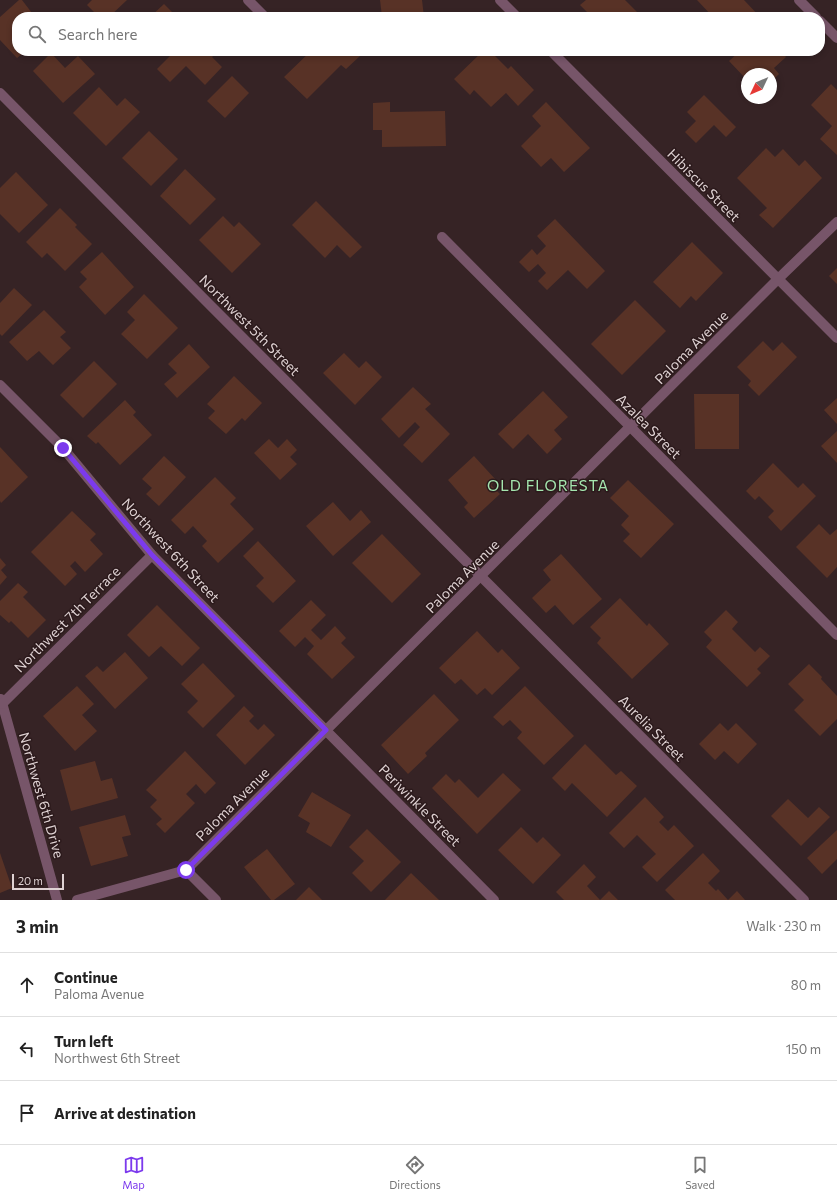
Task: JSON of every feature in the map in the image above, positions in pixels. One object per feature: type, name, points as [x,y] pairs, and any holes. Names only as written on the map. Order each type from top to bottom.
[{"type":"street","points":[[248,0],[260,12]]},
{"type":"street","points":[[500,0],[512,12]]},
{"type":"street","points":[[799,0],[811,12]]},
{"type":"street","points":[[825,26],[837,38]]},
{"type":"street","name":"Hibiscus Street","points":[[556,56],[837,338]]},
{"type":"street","name":"Northwest 5th Street","points":[[0,93],[481,576]]},
{"type":"street","name":"Paloma Avenue","points":[[77,900],[186,870],[778,279],[837,222]]},
{"type":"street","name":"Azalea Street","points":[[442,237],[837,635]]},
{"type":"street","name":"Northwest 6th Street","points":[[0,385],[63,448],[152,555],[326,730]]},
{"type":"street","name":"Northwest 7th Terrace","points":[[1,701],[152,555]]},
{"type":"street","name":"Aurelia Street","points":[[481,576],[804,900]]},
{"type":"street","name":"Northwest 6th Drive","points":[[1,701],[57,900]]},
{"type":"street","name":"Periwinkle Street","points":[[326,730],[494,900]]},
{"type":"street","points":[[186,870],[216,900]]},
{"type":"building","points":[[19,0],[22,0],[31,12],[12,12],[12,53],[0,40],[0,17]]},
{"type":"building","points":[[92,0],[127,0],[114,12],[94,12],[87,5]]},
{"type":"building","points":[[380,0],[422,0],[423,12],[381,12]]},
{"type":"building","points":[[586,0],[625,0],[637,12],[587,12],[580,5]]},
{"type":"building","points":[[697,0],[744,0],[755,12],[708,12]]},
{"type":"building","points":[[164,4],[172,12],[155,12]]},
{"type":"building","points":[[48,56],[54,56],[65,68],[78,56],[95,74],[63,103],[33,71]]},
{"type":"building","points":[[170,56],[213,56],[212,57],[222,67],[205,85],[186,66],[170,82],[157,69]]},
{"type":"building","points":[[306,56],[360,56],[346,69],[341,65],[307,99],[284,77]]},
{"type":"building","points":[[478,56],[495,56],[508,69],[511,66],[534,90],[518,106],[506,93],[491,107],[474,90],[470,95],[454,79]]},
{"type":"building","points":[[734,56],[786,57],[774,68],[741,68],[741,74],[729,61]]},
{"type":"building","points":[[232,76],[249,93],[225,118],[207,101]]},
{"type":"building","points":[[831,84],[837,90],[837,155],[820,139],[832,126],[811,105]]},
{"type":"building","points":[[99,87],[117,106],[125,98],[140,112],[106,146],[73,113]]},
{"type":"building","points":[[704,95],[736,127],[726,137],[714,125],[696,143],[685,132],[696,121],[687,112]]},
{"type":"building","points":[[390,102],[390,112],[445,111],[446,146],[382,147],[382,130],[373,130],[373,103]]},
{"type":"building","points":[[546,102],[590,148],[564,172],[551,158],[541,167],[521,146],[541,126],[532,116]]},
{"type":"building","points":[[149,131],[178,159],[151,186],[122,158]]},
{"type":"building","points":[[766,148],[775,157],[783,149],[799,166],[805,160],[822,178],[773,228],[759,215],[767,208],[737,178]]},
{"type":"building","points":[[185,169],[216,199],[190,225],[160,196]]},
{"type":"building","points":[[16,172],[48,205],[19,233],[0,214],[0,188]]},
{"type":"building","points":[[316,201],[362,247],[350,258],[337,245],[325,258],[292,225]]},
{"type":"building","points":[[60,208],[77,225],[75,227],[92,244],[65,271],[47,253],[42,258],[26,242]]},
{"type":"building","points":[[223,216],[234,227],[239,222],[261,244],[232,273],[199,240]]},
{"type":"building","points":[[555,219],[605,271],[587,289],[568,270],[547,290],[538,281],[546,273],[538,264],[529,272],[519,262],[532,249],[537,255],[546,246],[537,236]]},
{"type":"building","points":[[692,242],[723,273],[696,301],[691,296],[680,308],[653,282]]},
{"type":"building","points":[[102,252],[134,287],[105,315],[79,287],[87,279],[80,272]]},
{"type":"building","points":[[837,268],[837,284],[829,276]]},
{"type":"building","points":[[14,288],[32,305],[2,336],[0,334],[0,303]]},
{"type":"building","points":[[144,294],[178,328],[147,359],[121,334],[135,320],[127,312]]},
{"type":"building","points":[[635,300],[666,331],[622,375],[591,344]]},
{"type":"building","points":[[44,310],[66,332],[60,337],[71,348],[53,365],[39,351],[27,361],[9,342]]},
{"type":"building","points":[[763,341],[773,351],[782,342],[797,357],[759,396],[748,385],[751,381],[737,367]]},
{"type":"building","points":[[189,344],[210,367],[177,398],[164,384],[177,373],[168,364]]},
{"type":"building","points":[[344,353],[359,368],[366,361],[382,377],[355,405],[323,373]]},
{"type":"building","points":[[94,361],[117,384],[83,418],[60,395]]},
{"type":"building","points":[[234,376],[262,403],[245,421],[242,418],[226,434],[208,418],[215,411],[207,404]]},
{"type":"building","points":[[413,387],[431,404],[425,409],[450,434],[422,463],[403,445],[420,427],[415,422],[399,438],[381,419]]},
{"type":"building","points":[[543,391],[568,417],[554,430],[562,439],[547,454],[528,434],[513,449],[498,434]]},
{"type":"building","points":[[694,394],[739,394],[739,449],[695,449]]},
{"type":"building","points":[[837,398],[837,424],[824,410]]},
{"type":"building","points":[[125,400],[136,412],[133,415],[152,435],[120,465],[98,442],[96,444],[87,436]]},
{"type":"building","points":[[837,431],[837,463],[821,446]]},
{"type":"building","points":[[269,439],[278,448],[287,439],[297,450],[290,457],[297,464],[280,480],[254,453]]},
{"type":"building","points":[[0,447],[28,477],[1,503],[0,501]]},
{"type":"building","points":[[164,456],[186,477],[159,506],[146,494],[152,488],[142,479]]},
{"type":"building","points":[[474,456],[496,480],[491,485],[500,494],[474,518],[464,507],[468,503],[448,480]]},
{"type":"building","points":[[773,463],[798,488],[803,483],[816,496],[781,531],[768,517],[774,511],[759,496],[755,500],[746,491]]},
{"type":"building","points":[[215,477],[236,498],[230,504],[254,529],[218,563],[202,546],[207,541],[193,526],[185,534],[171,520]]},
{"type":"building","points":[[628,480],[674,524],[641,558],[623,541],[630,534],[621,525],[629,516],[610,498]]},
{"type":"building","points":[[333,502],[350,521],[361,510],[371,522],[333,556],[306,526]]},
{"type":"building","points":[[72,511],[96,534],[90,540],[103,554],[85,572],[75,561],[70,566],[77,574],[65,586],[31,552]]},
{"type":"building","points":[[819,524],[830,535],[837,529],[837,567],[827,578],[796,547]]},
{"type":"building","points":[[382,534],[421,574],[392,603],[352,563]]},
{"type":"building","points":[[258,541],[296,581],[273,603],[256,586],[264,578],[243,556]]},
{"type":"building","points":[[561,554],[602,599],[573,625],[555,605],[546,613],[532,598],[551,580],[543,570]]},
{"type":"building","points":[[0,558],[6,565],[1,570],[7,577],[0,585]]},
{"type":"building","points":[[18,583],[28,592],[23,597],[46,620],[28,638],[11,621],[9,623],[0,615],[0,601]]},
{"type":"building","points":[[620,598],[647,626],[649,623],[669,644],[632,679],[597,643],[601,638],[590,627]]},
{"type":"building","points":[[311,600],[326,615],[311,630],[321,640],[335,626],[346,638],[341,643],[355,657],[332,679],[307,654],[314,646],[305,637],[295,647],[279,631]]},
{"type":"building","points":[[157,605],[200,648],[182,666],[161,646],[149,657],[127,635]]},
{"type":"building","points":[[726,610],[738,622],[732,629],[755,652],[760,647],[770,656],[757,669],[761,673],[747,687],[706,647],[712,640],[704,632]]},
{"type":"building","points":[[477,631],[498,653],[502,649],[520,668],[492,695],[485,688],[477,695],[461,679],[455,684],[439,668]]},
{"type":"building","points":[[125,652],[148,678],[115,709],[85,676],[97,666],[103,672]]},
{"type":"building","points":[[203,663],[235,696],[203,728],[187,712],[198,701],[181,684]]},
{"type":"building","points":[[809,664],[822,677],[821,679],[837,696],[837,719],[820,736],[794,710],[804,700],[788,684]]},
{"type":"building","points":[[77,686],[94,704],[82,715],[97,731],[75,751],[43,716]]},
{"type":"building","points":[[525,686],[574,736],[544,765],[517,738],[522,732],[510,720],[503,726],[493,717]]},
{"type":"building","points":[[434,694],[459,720],[425,753],[427,756],[408,774],[381,745]]},
{"type":"building","points":[[244,706],[254,716],[249,721],[258,730],[264,724],[275,735],[245,765],[216,735]]},
{"type":"building","points":[[720,723],[728,731],[736,723],[757,744],[738,764],[724,751],[715,760],[699,744]]},
{"type":"building","points":[[585,744],[616,775],[621,771],[637,786],[607,817],[572,783],[565,791],[552,778]]},
{"type":"building","points":[[185,751],[216,783],[205,794],[196,784],[186,794],[195,803],[165,833],[156,824],[162,819],[150,807],[157,800],[146,790]]},
{"type":"building","points":[[95,761],[101,781],[112,778],[118,798],[71,811],[60,770]]},
{"type":"building","points":[[503,773],[521,790],[477,834],[432,788],[446,774],[455,783],[459,779],[478,798]]},
{"type":"building","points":[[312,792],[351,815],[331,847],[306,832],[310,823],[298,816]]},
{"type":"building","points":[[645,797],[664,817],[659,822],[668,831],[674,825],[694,846],[657,882],[642,867],[656,854],[637,835],[624,848],[609,833]]},
{"type":"building","points":[[788,799],[808,818],[819,807],[830,817],[801,846],[771,816]]},
{"type":"building","points":[[125,815],[131,835],[122,837],[128,856],[91,866],[79,827]]},
{"type":"building","points":[[521,827],[537,843],[543,837],[561,855],[533,884],[498,850]]},
{"type":"building","points":[[367,829],[401,862],[371,892],[352,873],[364,861],[349,847]]},
{"type":"building","points":[[837,830],[837,859],[822,874],[807,858]]},
{"type":"building","points":[[267,849],[295,884],[274,900],[271,900],[244,867]]},
{"type":"building","points":[[0,853],[12,888],[0,893]]},
{"type":"building","points":[[703,853],[720,871],[708,883],[716,891],[718,889],[728,900],[675,900],[665,890]]},
{"type":"building","points":[[584,864],[596,877],[587,886],[600,900],[564,900],[556,892]]},
{"type":"building","points":[[411,873],[439,900],[385,900]]},
{"type":"building","points":[[309,887],[322,900],[296,900]]},
{"type":"building","points":[[609,891],[618,900],[600,900]]},
{"type":"building","points":[[737,891],[745,900],[728,900]]},
{"type":"district","name":"OLD FLORESTA","points":[[548,485]]},
{"type":"route","points":[[63,448],[152,555],[326,730],[186,870]]}]
